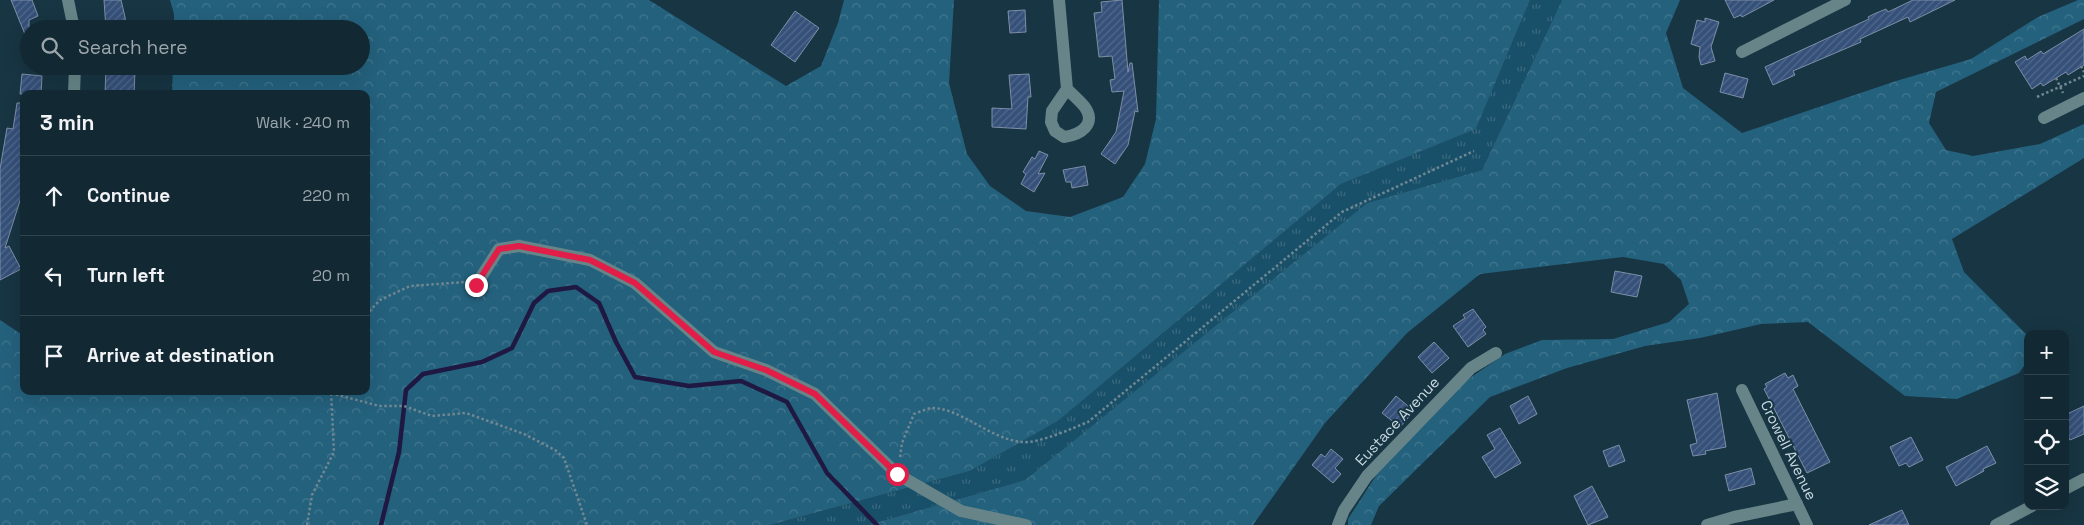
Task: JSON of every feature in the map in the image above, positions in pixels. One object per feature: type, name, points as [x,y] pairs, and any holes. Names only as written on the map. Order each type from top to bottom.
[{"type":"street","points":[[68,0],[72,20]]},
{"type":"street","points":[[1059,0],[1067,88]]},
{"type":"street","points":[[1742,52],[1845,0]]},
{"type":"street","points":[[74,90],[75,75]]},
{"type":"street","points":[[2044,118],[2084,98]]},
{"type":"street","points":[[476,285],[499,249],[519,246],[590,260],[635,283],[714,352],[766,370],[815,394],[897,474],[961,511],[1026,525]]},
{"type":"street","name":"Eustace Avenue","points":[[1338,525],[1344,510],[1367,476],[1471,368],[1496,353]]},
{"type":"street","name":"Crowell Avenue","points":[[1742,390],[1807,525]]},
{"type":"street","points":[[2069,487],[2084,479]]},
{"type":"street","points":[[1707,525],[1796,504]]},
{"type":"street","points":[[1996,525],[2024,510]]},
{"type":"path","points":[[2037,97],[2084,74],[2082,66]]},
{"type":"path","points":[[897,474],[902,444],[914,414],[932,408],[955,414],[988,432],[1023,442],[1050,436],[1088,422],[1342,212],[1474,151]]},
{"type":"path","points":[[370,311],[380,300],[410,286],[462,281],[476,285]]},
{"type":"path","points":[[307,525],[312,495],[334,452],[331,395]]},
{"type":"path","points":[[341,395],[379,406],[404,406],[432,416],[466,413],[524,434],[556,450],[564,458],[587,525]]},
{"type":"green space","points":[[170,0],[649,0],[786,86],[821,66],[838,23],[844,0],[954,0],[949,83],[967,154],[990,186],[1026,211],[1070,217],[1123,197],[1145,164],[1156,119],[1159,0],[1530,0],[1476,129],[1341,184],[1058,421],[970,471],[770,525],[0,525],[0,320],[20,333],[20,395],[370,395],[370,90],[172,90],[173,75],[370,75],[370,20],[174,20]]},
{"type":"green space","points":[[1530,0],[1562,0],[1482,170],[1367,203],[1025,480],[868,525],[770,525],[970,471],[1058,421],[1341,184],[1476,129]]},
{"type":"green space","points":[[1562,0],[1680,0],[1666,33],[1683,88],[1742,133],[1896,81],[1971,59],[2038,17],[2078,0],[2084,0],[2084,19],[1936,92],[1929,123],[1946,150],[1973,156],[2040,144],[2084,124],[2084,158],[1952,239],[1964,272],[2024,332],[2024,366],[2019,373],[1957,399],[1905,396],[1808,322],[1761,324],[1700,338],[1645,346],[1567,368],[1490,397],[1379,506],[1371,525],[1348,525],[1348,519],[1377,474],[1464,382],[1505,354],[1542,340],[1613,339],[1669,322],[1689,304],[1681,280],[1664,264],[1623,257],[1480,274],[1407,333],[1325,423],[1253,525],[868,525],[1025,480],[1367,203],[1482,170]]},
{"type":"building","points":[[11,0],[32,0],[38,16],[29,20],[20,20],[20,22]]},
{"type":"building","points":[[104,0],[121,0],[125,20],[105,20]]},
{"type":"building","points":[[1122,0],[1128,72],[1130,63],[1132,63],[1138,112],[1135,111],[1128,145],[1115,164],[1101,154],[1116,132],[1124,91],[1112,92],[1110,80],[1115,79],[1112,56],[1099,57],[1094,13],[1102,12],[1101,2]]},
{"type":"building","points":[[1725,0],[1774,0],[1742,17],[1741,15],[1734,18]]},
{"type":"building","points":[[1913,0],[1955,0],[1910,22],[1908,17],[1860,39],[1861,42],[1793,71],[1795,75],[1773,85],[1765,67],[1869,19],[1868,17],[1874,14],[1886,9],[1888,12]]},
{"type":"building","points":[[1025,10],[1026,32],[1010,33],[1008,11]]},
{"type":"building","points":[[795,11],[819,28],[795,62],[771,45]]},
{"type":"building","points":[[1705,18],[1719,22],[1711,47],[1715,61],[1701,65],[1699,57],[1700,47],[1691,44],[1697,20],[1705,22]]},
{"type":"building","points":[[2084,29],[2084,65],[2068,75],[2066,72],[2043,86],[2041,83],[2032,89],[2015,62],[2025,56],[2027,60],[2041,51],[2043,54]]},
{"type":"building","points":[[1725,73],[1748,79],[1743,98],[1720,92]]},
{"type":"building","points":[[1029,74],[1031,97],[1028,97],[1026,129],[992,127],[992,108],[1012,109],[1009,75]]},
{"type":"building","points":[[22,75],[42,76],[41,90],[20,90]]},
{"type":"building","points":[[106,75],[135,75],[134,90],[105,90]]},
{"type":"building","points":[[17,103],[20,103],[20,201],[5,248],[9,246],[20,270],[0,280],[0,169],[7,128],[13,129]]},
{"type":"building","points":[[1039,151],[1048,155],[1038,174],[1045,173],[1034,192],[1021,184],[1026,174],[1023,172],[1032,157],[1035,159]]},
{"type":"building","points":[[1085,166],[1088,185],[1072,188],[1071,182],[1066,182],[1063,170]]},
{"type":"building","points":[[1615,271],[1642,276],[1637,297],[1611,292]]},
{"type":"building","points":[[1473,309],[1486,327],[1483,330],[1486,334],[1468,347],[1453,326],[1465,318],[1463,315]]},
{"type":"building","points":[[1434,342],[1449,358],[1432,373],[1418,357]]},
{"type":"building","points":[[1785,373],[1788,378],[1793,375],[1798,386],[1793,389],[1830,462],[1807,473],[1764,389],[1767,387],[1765,384]]},
{"type":"building","points":[[1717,393],[1726,447],[1705,451],[1706,454],[1693,456],[1690,445],[1697,443],[1687,400]]},
{"type":"building","points":[[1396,396],[1414,411],[1400,427],[1382,413]]},
{"type":"building","points":[[1528,396],[1537,414],[1519,424],[1510,406]]},
{"type":"building","points":[[2084,406],[2084,434],[2070,440],[2069,438],[2069,413]]},
{"type":"building","points":[[1500,428],[1521,463],[1495,478],[1482,457],[1495,449],[1487,435]]},
{"type":"building","points":[[1911,437],[1923,460],[1909,467],[1906,463],[1899,466],[1890,447]]},
{"type":"building","points":[[1619,445],[1625,461],[1609,467],[1603,451]]},
{"type":"building","points":[[1987,446],[1996,463],[1956,486],[1946,467]]},
{"type":"building","points":[[1331,449],[1343,459],[1335,468],[1341,474],[1333,483],[1312,465],[1321,454],[1325,457]]},
{"type":"building","points":[[1751,468],[1755,484],[1729,491],[1725,475]]},
{"type":"building","points":[[1592,486],[1608,517],[1588,525],[1574,496]]},
{"type":"building","points":[[1902,510],[1909,525],[1869,525]]},
{"type":"waterway","points":[[381,525],[399,452],[406,390],[423,374],[482,362],[512,348],[534,303],[548,291],[576,287],[599,303],[616,342],[635,377],[689,386],[741,381],[787,402],[827,473],[877,525]]},
{"type":"route","points":[[476,285],[499,249],[519,246],[590,260],[635,283],[714,352],[766,370],[815,394],[897,474]]}]
